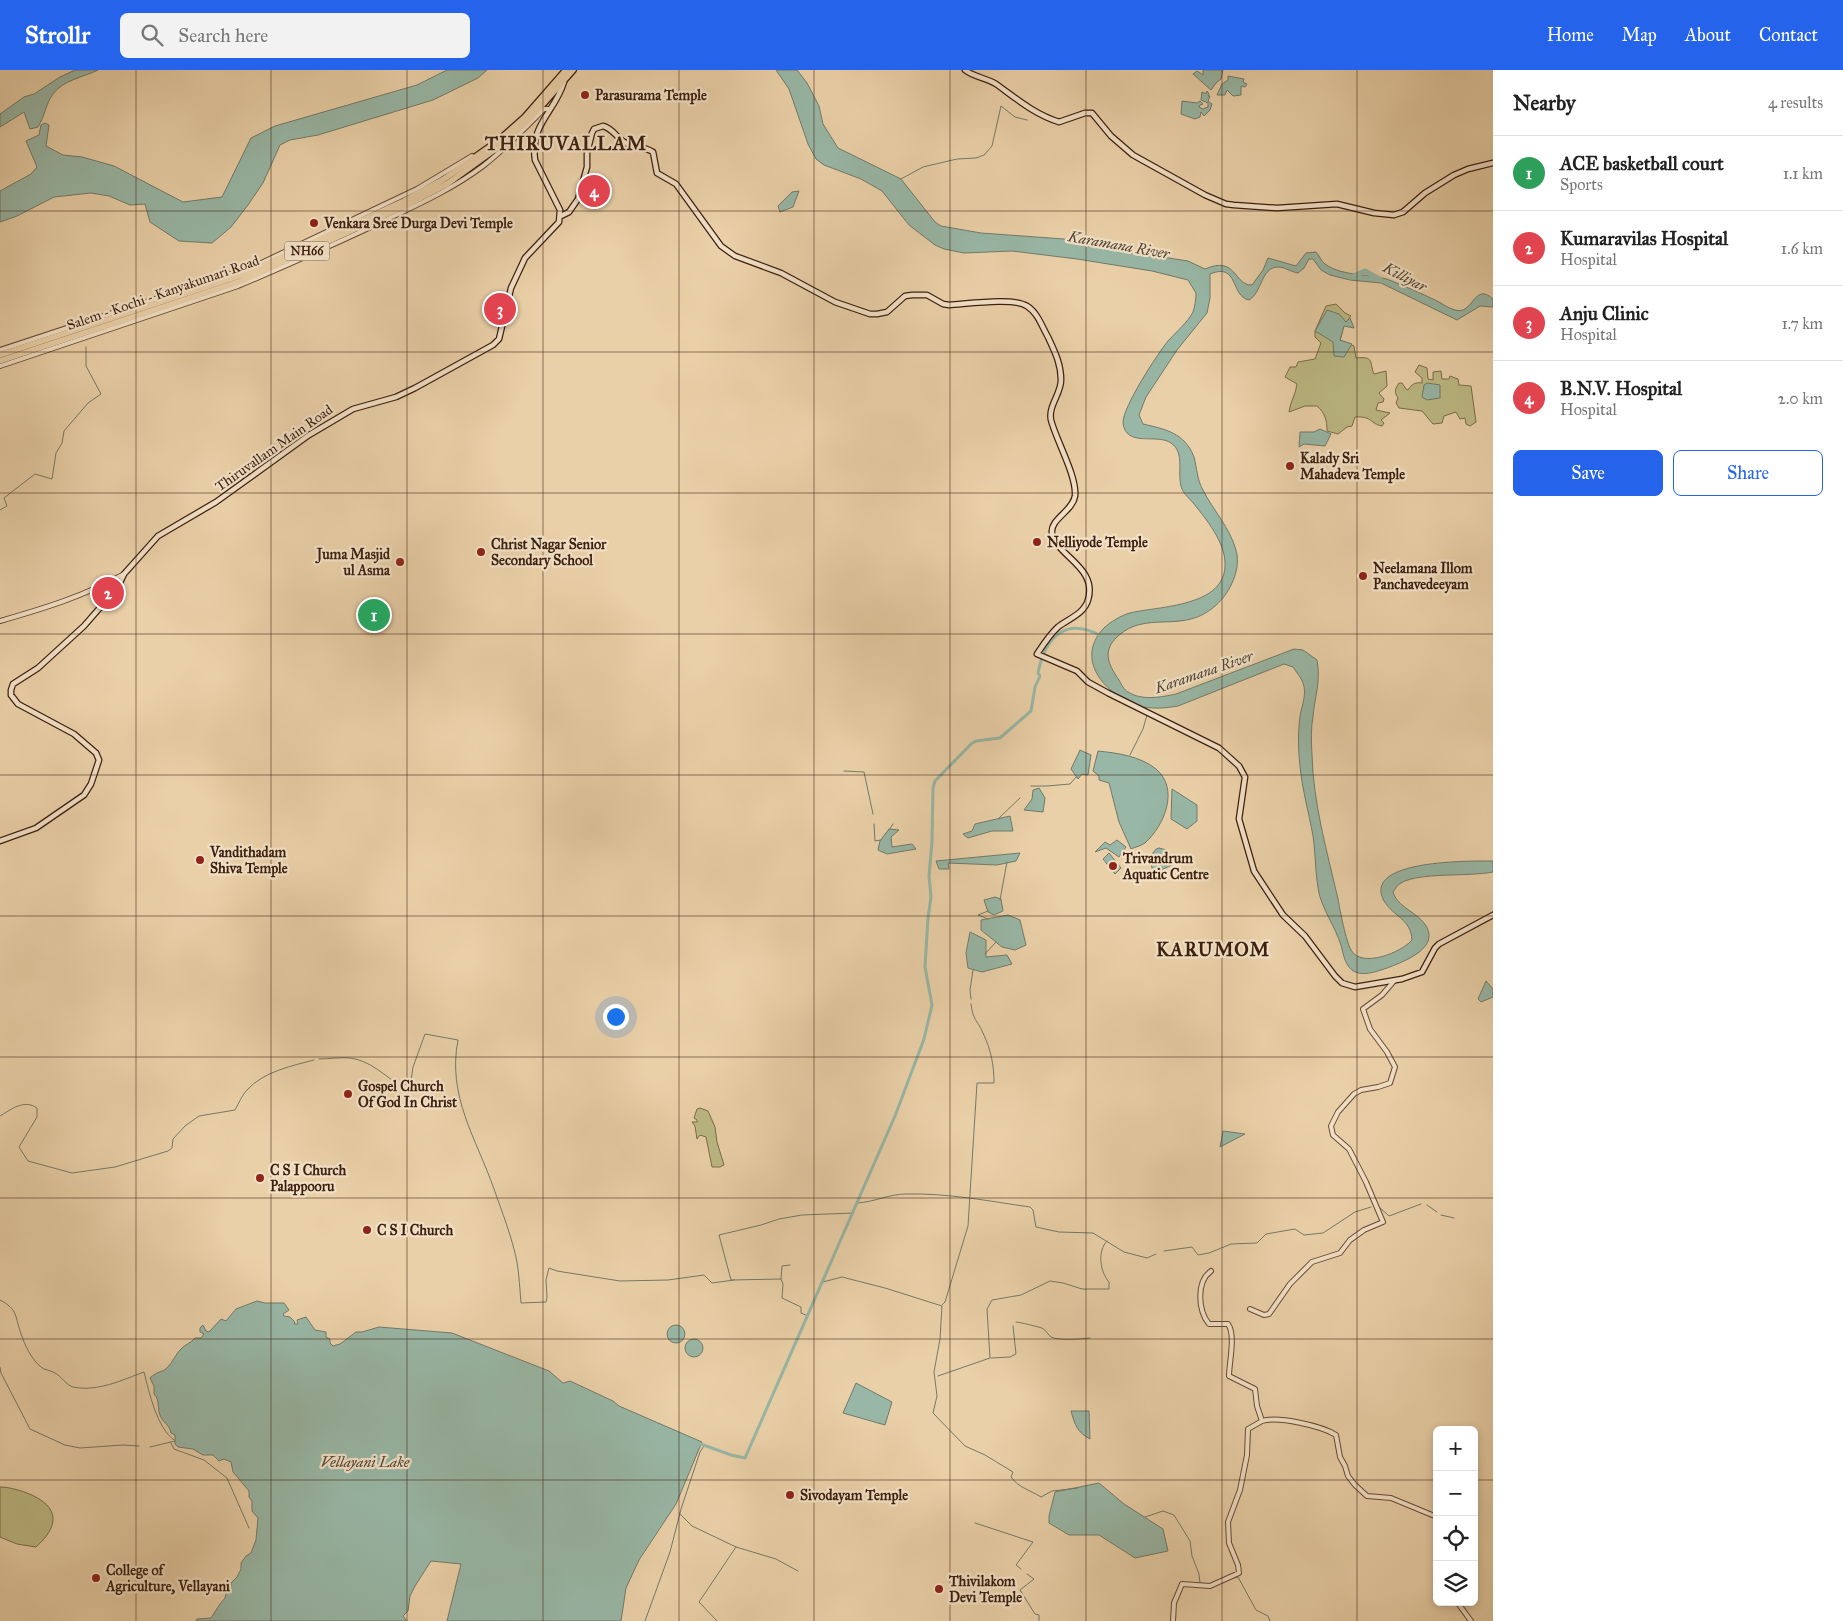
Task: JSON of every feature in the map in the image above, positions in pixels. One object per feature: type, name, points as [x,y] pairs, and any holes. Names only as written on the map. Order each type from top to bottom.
[{"type":"highway","name":"Salem - Kochi - Kanyakumari Road","points":[[0,355],[242,275],[404,201],[476,161],[525,116],[566,70]]},
{"type":"highway","name":"Salem - Kochi - Kanyakumari Road","points":[[0,360],[244,280],[407,205],[447,184],[528,121],[573,70]]},
{"type":"main road","points":[[964,70],[995,84],[1021,104],[1059,122],[1085,112],[1092,113],[1111,136],[1133,154],[1192,188],[1226,204],[1277,208],[1337,204],[1374,213],[1394,215],[1403,212],[1425,194],[1454,175],[1468,169],[1493,163]]},
{"type":"main road","points":[[561,216],[560,210],[535,160],[534,152],[537,133],[561,91],[564,80]]},
{"type":"main road","name":"Thiruvallam Main Road","points":[[117,589],[124,574],[160,535],[216,502],[281,454],[330,422],[353,410],[396,397],[499,339],[502,333],[511,288],[525,258],[559,222],[561,216],[569,212],[578,199],[587,168],[587,153],[592,133],[594,129],[603,126],[613,130],[626,143],[648,148],[653,152],[657,173],[676,184],[721,246],[734,256],[781,273],[834,302],[870,314],[877,314],[887,312],[901,299],[912,295],[927,295],[943,304],[949,305],[1007,301],[1027,306],[1037,315],[1060,362],[1061,380],[1050,416],[1073,481],[1075,494],[1073,504],[1055,521],[1052,534],[1062,549],[1080,566],[1089,592],[1088,600],[1080,612],[1057,628],[1037,654],[1077,671],[1088,682],[1108,693],[1219,748],[1240,766],[1245,777],[1238,819],[1254,871],[1283,915],[1305,936],[1342,983],[1355,987],[1394,981]]},
{"type":"main road","name":"Thiruvallam Main Road","points":[[0,841],[36,828],[84,795],[91,784],[99,760],[96,752],[74,734],[18,704],[11,690],[13,684],[38,668],[84,626],[117,589],[135,563]]},
{"type":"main road","points":[[1394,981],[1422,972],[1439,944],[1493,914]]},
{"type":"street","points":[[0,350],[255,266],[511,143],[544,110],[549,109]]},
{"type":"street","points":[[0,366],[176,308],[274,271],[406,210],[476,161]]},
{"type":"street","points":[[0,621],[76,597],[124,574]]},
{"type":"street","points":[[1250,1309],[1264,1315],[1271,1312],[1290,1284],[1312,1262],[1340,1253],[1350,1240],[1364,1230],[1382,1222],[1366,1182],[1349,1149],[1333,1135],[1331,1126],[1338,1112],[1354,1094],[1361,1090],[1388,1085],[1392,1080],[1395,1067],[1387,1052],[1370,1029],[1363,1009],[1382,995],[1394,981]]},
{"type":"street","points":[[1211,1271],[1204,1277],[1200,1287],[1206,1321],[1209,1324],[1228,1324],[1230,1327],[1229,1376],[1256,1389],[1257,1406],[1262,1421]]},
{"type":"street","points":[[1173,1621],[1174,1603],[1182,1584],[1210,1586],[1239,1573],[1238,1565],[1228,1543],[1228,1522],[1240,1490],[1247,1455],[1248,1429],[1262,1421],[1272,1419],[1286,1421],[1323,1428],[1332,1432],[1336,1435],[1340,1457],[1348,1476],[1355,1486],[1367,1496],[1391,1498],[1435,1516]]},
{"type":"street","points":[[1460,1606],[1471,1621]]},
{"type":"shaded area","points":[[1336,304],[1351,316],[1344,325],[1340,341],[1354,346],[1356,358],[1369,359],[1374,374],[1386,371],[1387,386],[1379,393],[1384,399],[1383,402],[1378,403],[1376,410],[1390,413],[1381,420],[1384,423],[1382,426],[1365,418],[1355,417],[1352,426],[1347,427],[1338,434],[1327,431],[1325,417],[1317,406],[1305,406],[1289,412],[1297,384],[1285,377],[1290,367],[1296,367],[1298,362],[1315,359],[1321,343],[1315,337],[1315,331],[1326,306]]},
{"type":"shaded area","points":[[1419,365],[1427,368],[1428,379],[1433,380],[1433,372],[1441,371],[1442,379],[1449,379],[1450,376],[1458,379],[1459,385],[1471,386],[1476,422],[1470,426],[1466,424],[1465,418],[1460,419],[1456,412],[1444,416],[1442,423],[1433,424],[1422,411],[1399,408],[1396,403],[1398,398],[1397,387],[1399,383],[1402,383],[1408,390],[1414,384],[1422,383],[1422,378],[1415,372]]},
{"type":"shaded area","points":[[700,1108],[708,1111],[715,1127],[717,1142],[724,1165],[720,1167],[712,1167],[706,1137],[700,1135],[697,1139],[695,1126],[692,1122],[697,1122],[694,1118],[697,1109]]},
{"type":"shaded area","points":[[0,1487],[34,1496],[50,1509],[53,1520],[52,1525],[47,1535],[36,1547],[17,1544],[0,1537]]},
{"type":"water","points":[[75,70],[98,70],[68,82],[57,89],[47,105],[38,127],[30,129],[24,112],[0,127],[0,114],[24,97],[34,94],[60,77]]},
{"type":"water","points":[[447,70],[487,70],[478,78],[433,100],[318,135],[290,140],[280,145],[263,183],[248,205],[231,227],[212,243],[179,241],[150,222],[145,204],[130,205],[109,196],[91,193],[54,197],[17,216],[0,222],[0,191],[31,174],[37,167],[26,141],[39,135],[41,125],[45,123],[49,125],[46,146],[63,155],[82,157],[114,166],[183,202],[222,197],[251,138],[275,126],[417,85]]},
{"type":"water","points":[[776,70],[797,70],[807,83],[819,106],[823,124],[838,148],[901,179],[935,222],[941,226],[981,233],[1064,239],[1110,249],[1188,261],[1205,269],[1223,266],[1229,268],[1246,284],[1252,285],[1263,270],[1268,258],[1296,266],[1306,253],[1316,252],[1324,263],[1333,268],[1349,273],[1384,278],[1455,310],[1461,311],[1477,296],[1482,294],[1493,299],[1493,307],[1480,306],[1457,320],[1381,283],[1350,280],[1330,275],[1321,270],[1313,259],[1309,259],[1304,268],[1298,273],[1281,267],[1272,268],[1268,271],[1257,292],[1249,300],[1239,293],[1226,272],[1210,274],[1210,298],[1207,313],[1177,350],[1146,397],[1139,415],[1143,424],[1173,433],[1180,437],[1190,449],[1194,457],[1201,486],[1226,527],[1236,550],[1237,566],[1235,575],[1225,595],[1204,614],[1181,621],[1142,624],[1133,627],[1115,639],[1111,644],[1108,655],[1110,665],[1125,690],[1139,697],[1158,697],[1176,694],[1294,649],[1303,650],[1317,660],[1318,681],[1311,735],[1315,791],[1343,926],[1351,950],[1356,956],[1364,958],[1382,957],[1400,949],[1412,940],[1409,927],[1384,901],[1381,887],[1388,877],[1403,870],[1422,865],[1464,861],[1493,861],[1493,872],[1419,877],[1401,883],[1397,887],[1393,892],[1396,898],[1423,922],[1429,934],[1425,946],[1414,956],[1380,970],[1366,973],[1354,971],[1346,962],[1339,938],[1318,890],[1313,836],[1302,783],[1299,753],[1299,722],[1304,687],[1293,667],[1284,664],[1178,706],[1157,708],[1131,703],[1118,696],[1099,677],[1093,665],[1092,653],[1095,641],[1104,628],[1113,621],[1130,613],[1189,602],[1215,588],[1223,577],[1225,563],[1222,547],[1209,524],[1182,489],[1176,447],[1165,440],[1136,438],[1125,431],[1123,423],[1128,406],[1149,368],[1168,341],[1193,312],[1196,293],[1188,280],[1152,271],[1077,259],[1012,251],[964,253],[935,245],[909,225],[882,191],[861,179],[824,165],[816,159],[808,144],[789,89]]},
{"type":"water","points":[[1203,70],[1223,70],[1221,79],[1211,90],[1193,74],[1197,71],[1203,75]]},
{"type":"water","points":[[1228,76],[1244,79],[1243,82],[1247,84],[1245,87],[1241,86],[1241,95],[1233,96],[1227,90],[1225,95],[1217,95],[1222,84],[1228,80]]},
{"type":"water","points":[[1207,91],[1208,96],[1210,96],[1208,101],[1212,104],[1210,110],[1204,116],[1201,112],[1200,117],[1195,119],[1181,114],[1182,101],[1197,103],[1200,101],[1203,104],[1199,107],[1203,109],[1208,107],[1208,103],[1201,100],[1202,92],[1206,94]]},
{"type":"water","points":[[799,191],[793,207],[780,212],[778,206],[792,192]]},
{"type":"water","points":[[1327,310],[1339,314],[1346,322],[1350,318],[1354,328],[1344,326],[1340,340],[1352,344],[1344,357],[1334,356],[1333,342],[1315,331]]},
{"type":"water","points":[[1427,383],[1440,385],[1440,398],[1427,400],[1422,397],[1424,385]]},
{"type":"water","points":[[1320,429],[1331,434],[1325,446],[1304,444],[1299,447],[1300,432],[1314,432]]},
{"type":"water","points":[[1080,750],[1091,755],[1088,775],[1082,774],[1078,779],[1071,769]]},
{"type":"water","points":[[1098,751],[1136,758],[1156,769],[1163,777],[1167,787],[1167,807],[1158,827],[1142,845],[1131,849],[1119,822],[1109,783],[1099,780],[1099,776],[1093,771]]},
{"type":"water","points":[[1039,788],[1045,798],[1043,812],[1024,810],[1032,799],[1033,790]]},
{"type":"water","points":[[1172,789],[1197,805],[1197,821],[1187,829],[1171,819]]},
{"type":"water","points":[[1010,816],[1013,831],[992,831],[968,838],[963,834],[972,831],[975,824]]},
{"type":"water","points":[[889,829],[899,830],[891,837],[892,847],[912,844],[916,849],[887,854],[878,850],[880,841]]},
{"type":"water","points":[[1117,840],[1126,847],[1119,857],[1106,848],[1095,852],[1105,842],[1110,845]]},
{"type":"water","points":[[1159,848],[1167,850],[1172,865],[1153,871],[1149,858]]},
{"type":"water","points":[[1020,853],[1016,861],[997,865],[948,863],[949,869],[939,869],[936,861]]},
{"type":"water","points":[[1109,853],[1121,868],[1115,874],[1103,859]]},
{"type":"water","points":[[995,897],[1001,899],[1003,911],[994,915],[988,912],[984,900]]},
{"type":"water","points":[[1008,915],[1020,920],[1026,945],[1015,950],[1002,947],[981,930],[981,920]]},
{"type":"water","points":[[970,932],[986,940],[986,957],[1007,955],[1012,964],[982,972],[968,968],[966,953]]},
{"type":"water","points":[[1486,981],[1493,989],[1493,997],[1481,1002],[1478,999]]},
{"type":"water","points":[[1223,1131],[1245,1134],[1220,1147]]},
{"type":"water","name":"Vellayani Lake","points":[[257,1301],[284,1303],[289,1310],[283,1314],[284,1316],[290,1317],[295,1322],[294,1324],[298,1324],[297,1320],[306,1317],[315,1330],[326,1332],[326,1337],[330,1339],[330,1343],[333,1346],[340,1344],[356,1332],[379,1327],[452,1333],[549,1371],[563,1383],[570,1381],[613,1401],[619,1406],[702,1442],[676,1504],[639,1560],[626,1588],[621,1621],[447,1621],[461,1564],[431,1561],[410,1596],[408,1611],[403,1616],[407,1621],[196,1621],[197,1619],[211,1618],[225,1598],[227,1590],[241,1569],[241,1563],[251,1553],[256,1540],[258,1518],[252,1511],[249,1491],[233,1472],[231,1462],[224,1459],[219,1461],[213,1455],[203,1455],[193,1449],[178,1447],[175,1444],[175,1435],[171,1433],[160,1415],[157,1399],[154,1394],[154,1386],[150,1378],[167,1368],[178,1352],[195,1338],[201,1338],[204,1334],[200,1332],[200,1328],[203,1325],[206,1331],[209,1332],[221,1319],[226,1321],[236,1309]]},
{"type":"water","points":[[672,1325],[680,1325],[685,1330],[683,1341],[672,1343],[667,1338],[667,1330]]},
{"type":"water","points":[[694,1339],[700,1342],[703,1348],[700,1354],[694,1357],[688,1354],[685,1348],[688,1342]]},
{"type":"water","points":[[856,1383],[892,1402],[885,1425],[843,1413]]},
{"type":"water","points":[[1071,1411],[1089,1411],[1090,1439],[1077,1428]]},
{"type":"water","points":[[1099,1483],[1124,1504],[1163,1529],[1168,1551],[1135,1558],[1099,1535],[1069,1535],[1049,1523],[1055,1492]]},
{"type":"waterway","points":[[901,179],[923,167],[984,155],[992,146],[1001,106],[1015,117],[1027,120]]},
{"type":"waterway","name":"Killiyar","points":[[1351,277],[1365,271],[1381,280]]},
{"type":"waterway","points":[[0,510],[7,506],[4,498],[35,474],[52,479],[56,453],[62,443],[64,431],[88,403],[101,394],[86,366],[86,347]]},
{"type":"waterway","points":[[698,1443],[745,1458],[895,1116],[924,1039],[932,1005],[925,967],[931,897],[929,876],[933,788],[935,781],[971,744],[976,741],[1000,738],[1031,711],[1035,687],[1040,676],[1038,673],[1041,661],[1046,650],[1059,634],[1077,628],[1088,630],[1101,636]]},
{"type":"waterway","points":[[1130,755],[1143,729],[1147,715]]},
{"type":"waterway","points":[[844,771],[864,772],[873,814]]},
{"type":"waterway","points":[[1031,786],[1070,784],[1077,776]]},
{"type":"waterway","points":[[999,818],[1020,798]]},
{"type":"waterway","points":[[874,824],[875,841],[881,840]]},
{"type":"waterway","points":[[889,830],[893,824]]},
{"type":"waterway","points":[[1000,900],[1007,862]]},
{"type":"waterway","points":[[988,911],[978,915],[988,919]]},
{"type":"waterway","points":[[985,954],[996,942]]},
{"type":"waterway","points":[[971,999],[970,990],[973,970]]},
{"type":"waterway","points":[[942,1305],[945,1302],[968,1226],[977,1083],[994,1083],[990,1052],[983,1033],[974,1017],[971,1004]]},
{"type":"waterway","points":[[319,1059],[357,1059],[377,1069],[401,1087],[411,1081],[413,1067],[425,1034],[458,1040],[456,1080],[460,1098],[465,1116],[507,1225],[517,1262],[521,1303],[546,1302],[546,1280],[549,1268],[557,1271],[620,1281],[668,1280],[704,1275],[712,1283],[734,1280]]},
{"type":"waterway","points":[[0,1116],[14,1108],[27,1104],[37,1108],[37,1117],[19,1147],[28,1161],[72,1173],[115,1167],[168,1151],[172,1148],[173,1139],[185,1126],[199,1116],[235,1110],[245,1092],[261,1079],[278,1070],[314,1060]]},
{"type":"waterway","points":[[857,1203],[900,1194],[922,1194],[968,1198],[1030,1207],[1033,1210],[1036,1227],[1059,1232],[1093,1233],[1124,1252],[1147,1258],[1156,1254]]},
{"type":"waterway","points":[[1378,1206],[1389,1216],[1421,1204]]},
{"type":"waterway","points":[[1427,1205],[1437,1212]]},
{"type":"waterway","points":[[1164,1251],[1192,1247],[1198,1255],[1209,1253],[1231,1244],[1257,1243],[1266,1234],[1295,1229],[1304,1235],[1323,1233],[1355,1212],[1371,1207]]},
{"type":"waterway","points":[[790,1265],[782,1266],[781,1279],[731,1280],[719,1235],[802,1215],[853,1213]]},
{"type":"waterway","points":[[1441,1215],[1454,1218]]},
{"type":"waterway","points":[[938,1376],[990,1358],[987,1309],[992,1300],[1021,1295],[1050,1281],[1082,1289],[1109,1289],[1109,1282],[1103,1273],[1101,1262],[1102,1250],[1107,1241]]},
{"type":"waterway","points":[[823,1282],[842,1277],[942,1306],[940,1339],[934,1372],[937,1396],[933,1413],[965,1446],[985,1455],[1013,1472],[1011,1477],[1018,1484],[1041,1497],[1052,1491],[1078,1488]]},
{"type":"waterway","points":[[781,1279],[783,1284],[782,1298],[801,1307],[801,1313],[808,1316]]},
{"type":"waterway","points":[[0,1300],[13,1310],[24,1343],[37,1364],[57,1374],[70,1386],[82,1388],[101,1387],[144,1372],[158,1418],[174,1440]]},
{"type":"waterway","points":[[1016,1322],[1042,1328],[1050,1336],[1059,1339],[1090,1338]]},
{"type":"waterway","points":[[991,1358],[1010,1357],[1016,1354],[1013,1326]]},
{"type":"waterway","points":[[0,1367],[1,1373],[30,1429],[65,1445],[80,1448],[123,1445],[139,1446]]},
{"type":"waterway","points":[[150,1447],[175,1441]]},
{"type":"waterway","points":[[171,1443],[174,1449],[204,1460],[227,1478],[249,1528]]},
{"type":"waterway","points":[[645,1621],[670,1552],[681,1509],[700,1452],[704,1446]]},
{"type":"waterway","points":[[1145,1517],[1163,1511],[1174,1515],[1190,1541],[1192,1556],[1199,1574],[1200,1583],[1209,1584]]},
{"type":"waterway","points":[[679,1513],[692,1526],[736,1547],[776,1559],[798,1571]]},
{"type":"waterway","points":[[975,1523],[1033,1542],[1016,1565],[1021,1569]]},
{"type":"waterway","points":[[717,1621],[699,1602],[736,1547]]},
{"type":"waterway","points":[[1027,1574],[1034,1579],[1020,1590],[1035,1614],[1039,1615],[1039,1621]]},
{"type":"waterway","points":[[1234,1578],[1238,1577],[1256,1610],[1268,1616],[1270,1621]]},
{"type":"place","name":"Parasurama Temple","points":[[585,95]]},
{"type":"place","name":"B.N.V. Hospital","points":[[594,191]]},
{"type":"place","name":"Venkara Sree Durga Devi Temple","points":[[314,223]]},
{"type":"place","name":"Anju Clinic","points":[[500,309]]},
{"type":"place","name":"Kalady Sri Mahadeva Temple","points":[[1290,466]]},
{"type":"place","name":"Nelliyode Temple","points":[[1037,542]]},
{"type":"place","name":"Christ Nagar Senior Secondary School","points":[[481,552]]},
{"type":"place","name":"Juma Masjid ul Asma","points":[[400,562]]},
{"type":"place","name":"Neelamana Illom Panchavedeeyam","points":[[1363,576]]},
{"type":"place","name":"Kumaravilas Hospital","points":[[108,593]]},
{"type":"place","name":"ACE basketball court","points":[[374,615]]},
{"type":"place","name":"Vandithadam Shiva Temple","points":[[200,860]]},
{"type":"place","name":"Trivandrum Aquatic Centre","points":[[1113,866]]},
{"type":"place","name":"Gospel Church Of God In Christ","points":[[348,1094]]},
{"type":"place","name":"C S I Church Palappooru","points":[[260,1178]]},
{"type":"place","name":"C S I Church","points":[[367,1230]]},
{"type":"place","name":"Sivodayam Temple","points":[[790,1495]]},
{"type":"place","name":"College of Agriculture, Vellayani","points":[[96,1578]]},
{"type":"place","name":"Thivilakom Devi Temple","points":[[939,1589]]},
{"type":"district","name":"THIRUVALLAM","points":[[566,143]]},
{"type":"district","name":"KARUMOM","points":[[1213,949]]},
{"type":"water label","name":"Karamana River","points":[[1119,245]]},
{"type":"water label","name":"Karamana River","points":[[1204,672]]}]
